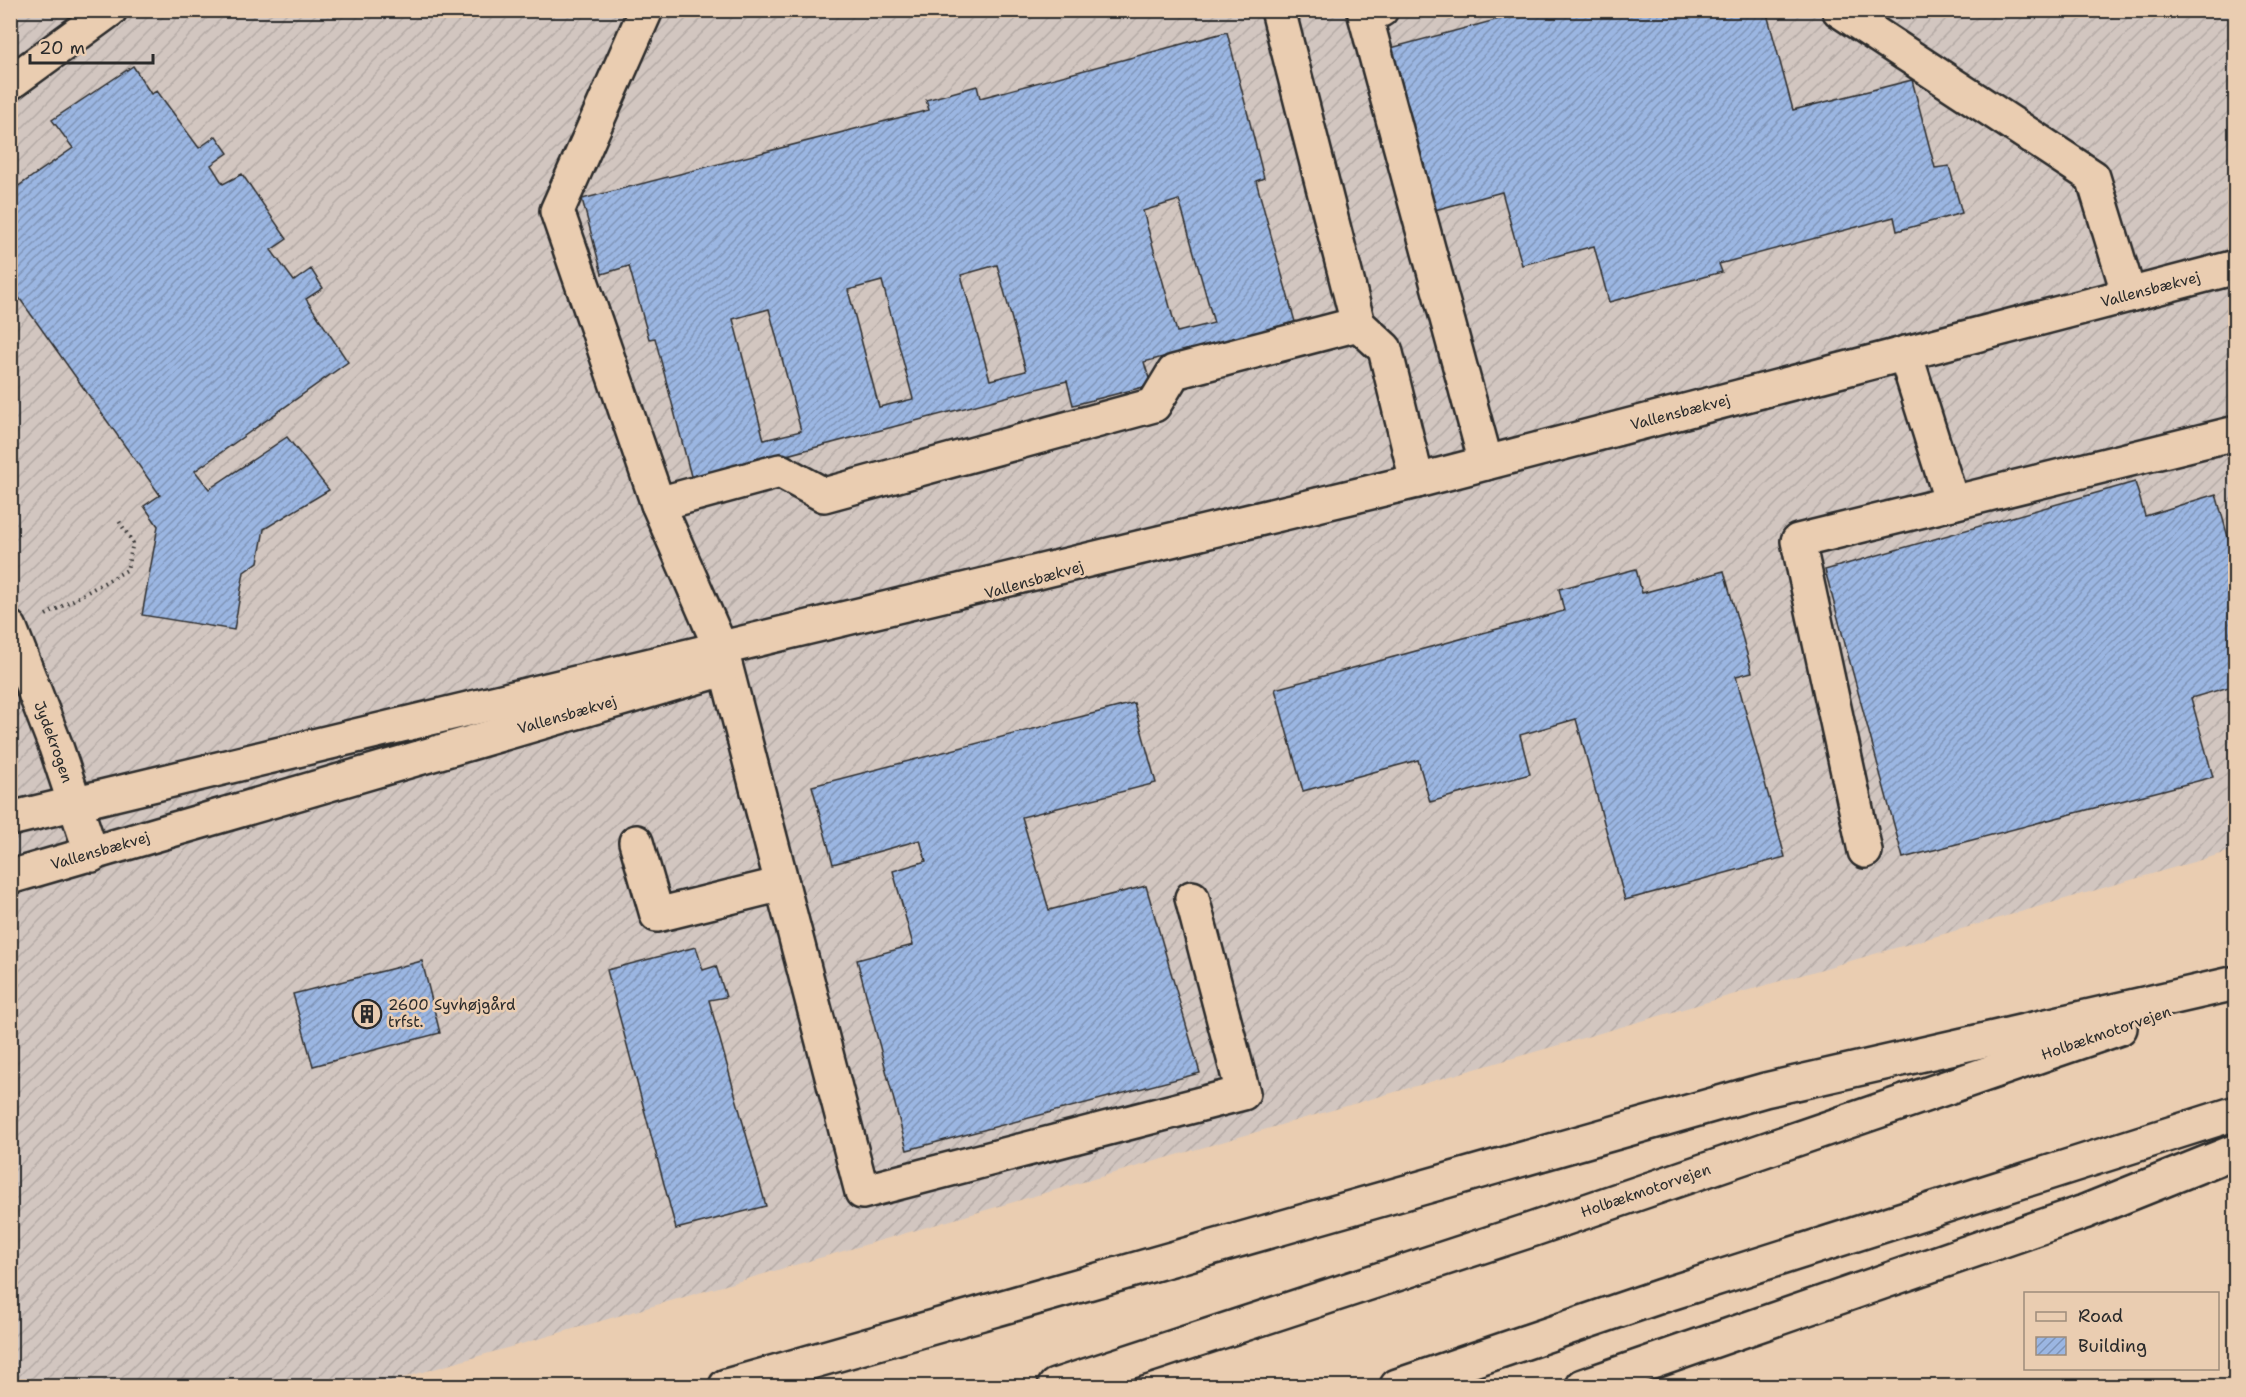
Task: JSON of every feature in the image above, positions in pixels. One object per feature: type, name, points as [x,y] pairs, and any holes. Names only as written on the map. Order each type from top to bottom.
[{"type":"main road","points":[[10,82],[110,10]]},
{"type":"main road","points":[[646,10],[557,211],[658,504],[724,659],[862,1192],[1244,1093],[1192,898]]},
{"type":"main road","points":[[1278,10],[1358,324],[1385,349],[1417,482]]},
{"type":"main road","points":[[1381,10],[1365,15],[1486,463]]},
{"type":"main road","points":[[1839,10],[2093,177],[2128,296]]},
{"type":"main road","name":"Vallensbækvej","points":[[10,819],[75,802],[724,659],[1123,554],[1417,482],[2235,267]]},
{"type":"main road","points":[[658,504],[780,471],[824,495],[1154,405],[1174,372],[1358,324]]},
{"type":"main road","points":[[1905,353],[1952,503]]},
{"type":"main road","points":[[1865,851],[1798,541],[2235,433]]},
{"type":"main road","name":"Jydekrogen","points":[[12,631],[75,802],[92,855]]},
{"type":"main road","name":"Vallensbækvej","points":[[10,877],[92,855],[724,659]]},
{"type":"main road","points":[[636,842],[657,915],[782,884]]},
{"type":"main road","points":[[726,1386],[1765,1090],[2235,983]]},
{"type":"main road","name":"Holbækmotorvejen","points":[[1055,1386],[1523,1233],[2235,989]]},
{"type":"main road","points":[[1397,1386],[1661,1296],[2235,1113]]},
{"type":"main road","points":[[1583,1386],[2084,1212],[2235,1151]]},
{"type":"path","points":[[12,631],[127,570],[134,543],[119,521]]},
{"type":"shaded area","points":[[10,11],[2235,11],[2235,850],[375,1386],[11,1386]]},
{"type":"building","points":[[1533,10],[1766,10],[1793,110],[1912,80],[1935,168],[1949,166],[1962,213],[1897,231],[1894,217],[1719,264],[1722,272],[1609,302],[1594,246],[1522,265],[1502,192],[1431,211],[1387,49]]},
{"type":"building","points":[[1227,32],[1264,178],[1256,181],[1295,322],[1144,362],[1151,385],[1073,405],[1067,381],[692,480],[655,338],[649,339],[629,266],[602,274],[582,199],[929,110],[926,100],[977,86],[980,98]],"holes":[[[1179,200],[1214,323],[1177,332],[1143,211]],[[997,265],[1026,371],[990,380],[961,275]],[[882,281],[913,399],[879,407],[848,290]],[[769,309],[801,431],[764,440],[733,319]]]},
{"type":"building","points":[[133,66],[151,94],[157,91],[199,148],[216,136],[228,153],[211,165],[223,184],[242,174],[287,239],[271,250],[294,281],[311,269],[323,288],[306,299],[348,362],[195,471],[209,489],[287,437],[329,490],[264,529],[258,562],[244,572],[234,630],[142,615],[158,526],[144,506],[160,495],[10,285],[10,192],[73,148],[52,120]]},
{"type":"building","points":[[2135,482],[2145,516],[2216,494],[2233,555],[2236,554],[2236,685],[2191,698],[2213,777],[1903,858],[1825,570]]},
{"type":"building","points":[[1636,569],[1642,593],[1724,571],[1752,672],[1736,676],[1785,857],[1625,900],[1576,719],[1520,735],[1530,774],[1430,802],[1418,760],[1303,791],[1275,689],[1564,611],[1559,589]]},
{"type":"building","points":[[1134,703],[1156,783],[1022,817],[1049,910],[1146,886],[1200,1073],[907,1150],[857,960],[913,945],[893,871],[926,861],[920,840],[833,864],[812,786]]},
{"type":"building","points":[[696,947],[703,970],[716,966],[726,997],[709,1000],[766,1206],[676,1229],[607,970]]},
{"type":"building","name":"2600 Syvhøjgård trfst.","points":[[422,961],[440,1033],[313,1066],[293,994]]},
{"type":"place","name":"2600 Syvhøjgård trfst.","points":[[367,1014]]}]
